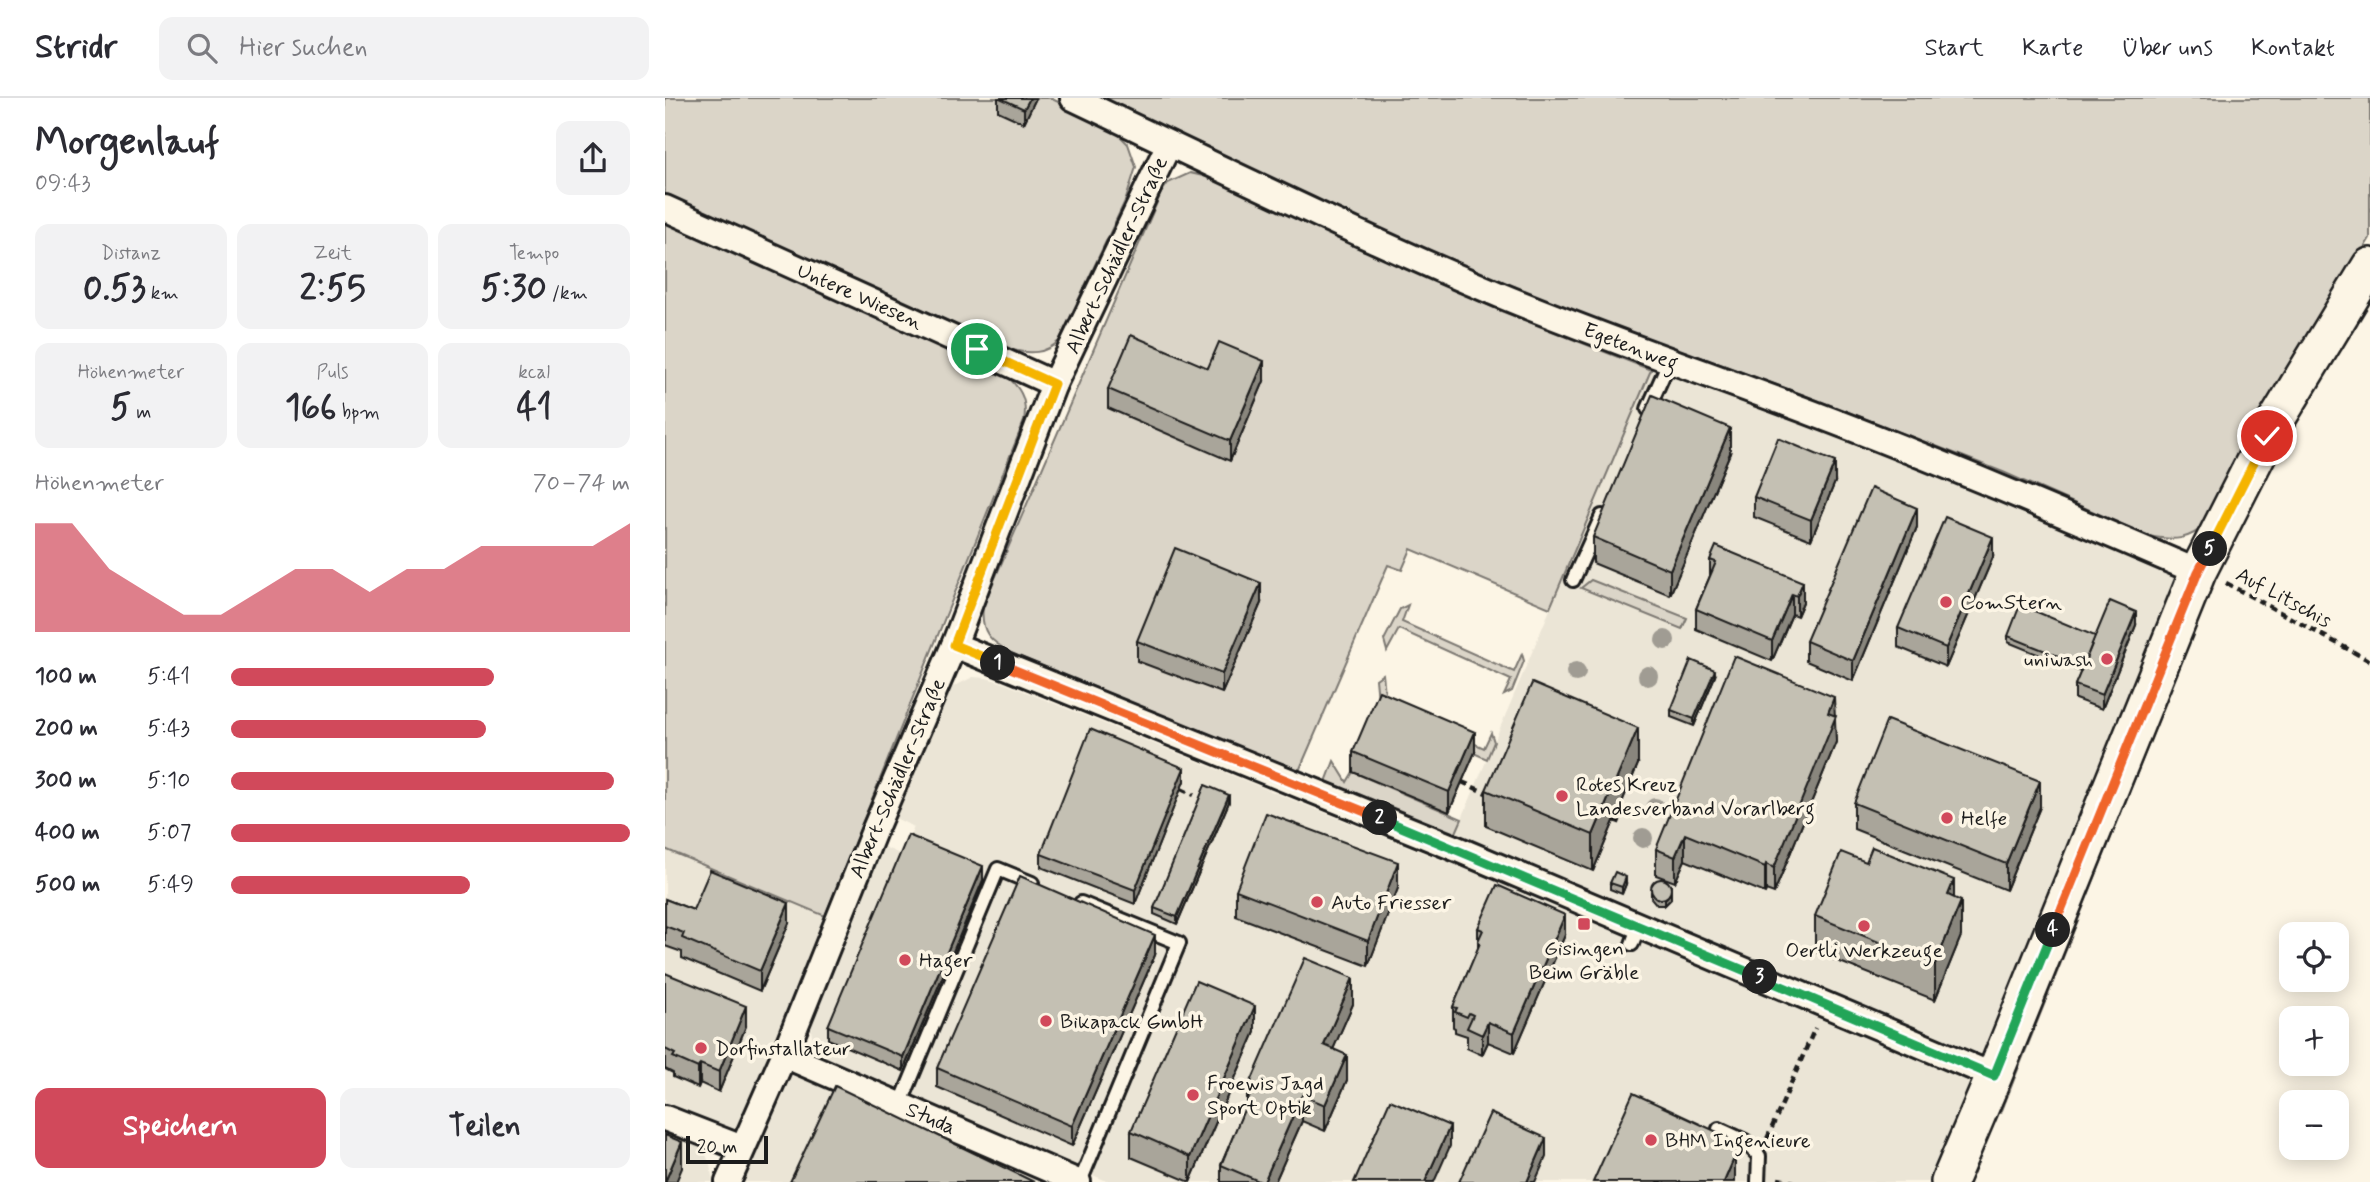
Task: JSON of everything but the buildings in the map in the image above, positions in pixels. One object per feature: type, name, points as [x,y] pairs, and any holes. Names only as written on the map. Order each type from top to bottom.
[{"type":"street","name":"Egetenweg","points":[[1073,98],[1355,233],[1504,297],[1964,473],[2209,576]]},
{"type":"street","name":"Albert-Schädler-Straße","points":[[728,1182],[784,1055],[874,831],[954,645],[1054,384],[1169,144]]},
{"type":"street","name":"Untere Wiesen","points":[[665,208],[1054,384]]},
{"type":"street","points":[[1949,1182],[2267,436],[2370,266]]},
{"type":"street","points":[[954,645],[1635,934],[1825,1004],[1994,1076]]},
{"type":"street","name":"Studa","points":[[784,1055],[1079,1182]]},
{"type":"street","points":[[665,1118],[742,1148]]},
{"type":"lane","points":[[1643,422],[1669,362]]},
{"type":"lane","points":[[1573,580],[1605,508]]},
{"type":"lane","points":[[900,1105],[998,869],[1049,890]]},
{"type":"lane","points":[[1062,895],[1179,943],[1079,1182]]},
{"type":"lane","points":[[1719,1129],[1745,1141],[1759,1156],[1758,1182]]},
{"type":"path","name":"Auf Litschis","points":[[2209,576],[2370,661]]},
{"type":"path","points":[[1462,782],[1486,793]]},
{"type":"path","points":[[1181,789],[1194,795]]},
{"type":"path","points":[[1614,820],[1622,823]]},
{"type":"path","points":[[1759,1156],[1825,1004]]},
{"type":"shaded area","points":[[665,98],[1050,98],[1117,133],[1128,144],[1136,167],[1126,199],[1059,341],[1043,351],[1012,350],[665,195]]},
{"type":"shaded area","points":[[1101,98],[2370,98],[2370,238],[2207,523],[2187,536],[2166,539],[2149,536],[2003,472],[1804,395],[1698,356],[1662,349],[1509,288],[1353,220]]},
{"type":"shaded area","points":[[1190,173],[1216,179],[1501,311],[1651,370],[1550,608],[1411,549],[1402,570],[1388,565],[1299,771],[1013,654],[988,635],[983,623],[983,606],[1161,193],[1168,183]]},
{"type":"shaded area","points":[[665,221],[1002,372],[1021,393],[1025,406],[1024,421],[825,916],[665,849]]},
{"type":"shaded area","points":[[1669,362],[2198,572],[1949,1182],[1109,1182],[835,1064],[820,1054],[811,1031],[816,1004],[884,847],[902,855],[914,827],[895,818],[943,699],[953,687],[973,677],[1001,682],[1444,861],[1651,370]]},
{"type":"shaded area","points":[[1591,580],[1687,618],[1682,629],[1581,588]]},
{"type":"shaded area","points":[[2206,593],[2208,596],[1999,1113],[1997,1111]]},
{"type":"shaded area","points":[[1408,605],[1402,622],[1514,672],[1522,654],[1524,661],[1512,691],[1504,695],[1511,680],[1399,629],[1387,651],[1384,640],[1400,609]]},
{"type":"shaded area","points":[[1383,674],[1386,703],[1484,748],[1491,733],[1494,742],[1487,759],[1379,711],[1376,679]]},
{"type":"shaded area","points":[[1334,761],[1347,782],[1353,772],[1462,819],[1455,835],[1326,782]]},
{"type":"shaded area","points":[[665,849],[838,921],[784,1054],[1078,1182],[728,1182],[742,1148],[665,1113]]},
{"type":"shaded area","points":[[665,1129],[696,1142],[705,1152],[713,1182],[665,1182]]},
{"type":"place","name":"ComStern","points":[[1946,602]]},
{"type":"place","name":"uniwash","points":[[2107,659]]},
{"type":"place","name":"Rotes Kreuz Landesverband Vorarlberg","points":[[1562,796]]},
{"type":"place","name":"Helfe","points":[[1947,818]]},
{"type":"place","name":"Auto Friesser","points":[[1317,902]]},
{"type":"place","name":"Gisingen Beim Gräble","points":[[1584,924]]},
{"type":"place","name":"Oertli Werkzeuge","points":[[1864,926]]},
{"type":"place","name":"Hager","points":[[905,960]]},
{"type":"place","name":"Bikapack GmbH","points":[[1046,1021]]},
{"type":"place","name":"Dorfinstallateur","points":[[701,1048]]},
{"type":"place","name":"Froewis Jagd Sport Optik","points":[[1193,1095]]},
{"type":"place","name":"BHM Ingenieure","points":[[1651,1140]]},
{"type":"route","points":[[977,349],[1054,384],[954,645],[1462,851],[1994,1076],[2198,572],[2267,436]]}]
